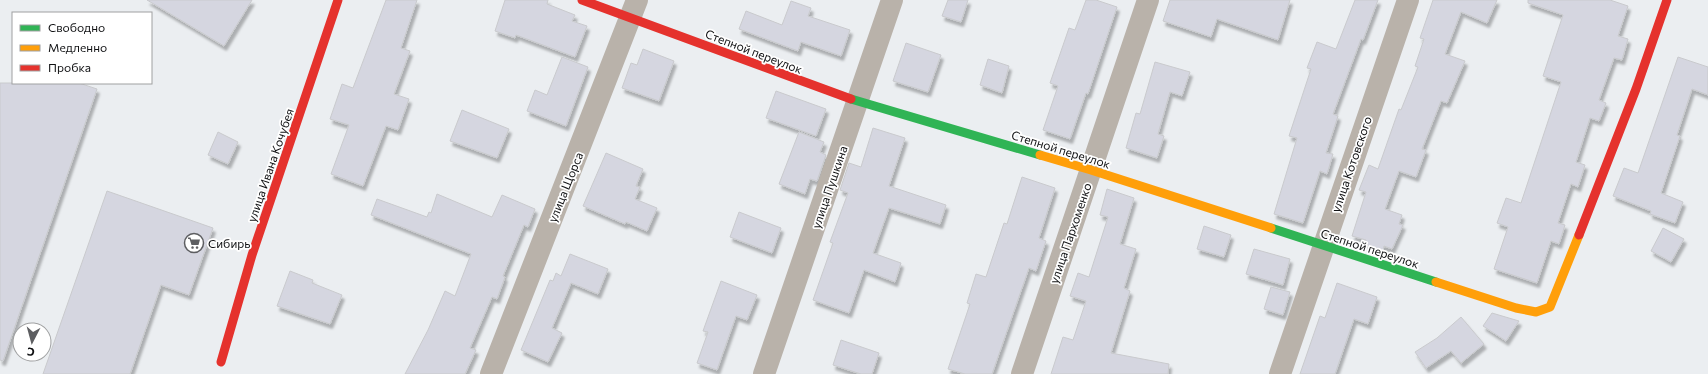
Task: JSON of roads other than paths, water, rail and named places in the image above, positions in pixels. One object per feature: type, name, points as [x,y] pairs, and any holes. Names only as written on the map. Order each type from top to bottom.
[{"type":"street","name":"улица Ивана Кочубея","points":[[220,370],[252,255],[338,0]]},
{"type":"street","name":"Степной переулок","points":[[582,0],[635,9],[858,102],[1091,170],[1516,308],[1536,312],[1550,307],[1558,291],[1636,89],[1667,0]]},
{"type":"street","name":"улица Пушкина","points":[[764,374],[892,0]]},
{"type":"street","name":"улица Пархоменко","points":[[1022,374],[1148,0]]},
{"type":"street","name":"улица Котовского","points":[[1280,374],[1408,0]]},
{"type":"street","name":"улица Щорса","points":[[491,374],[635,9]]},
{"type":"place","name":"Сибирь","points":[[194,243]]}]
